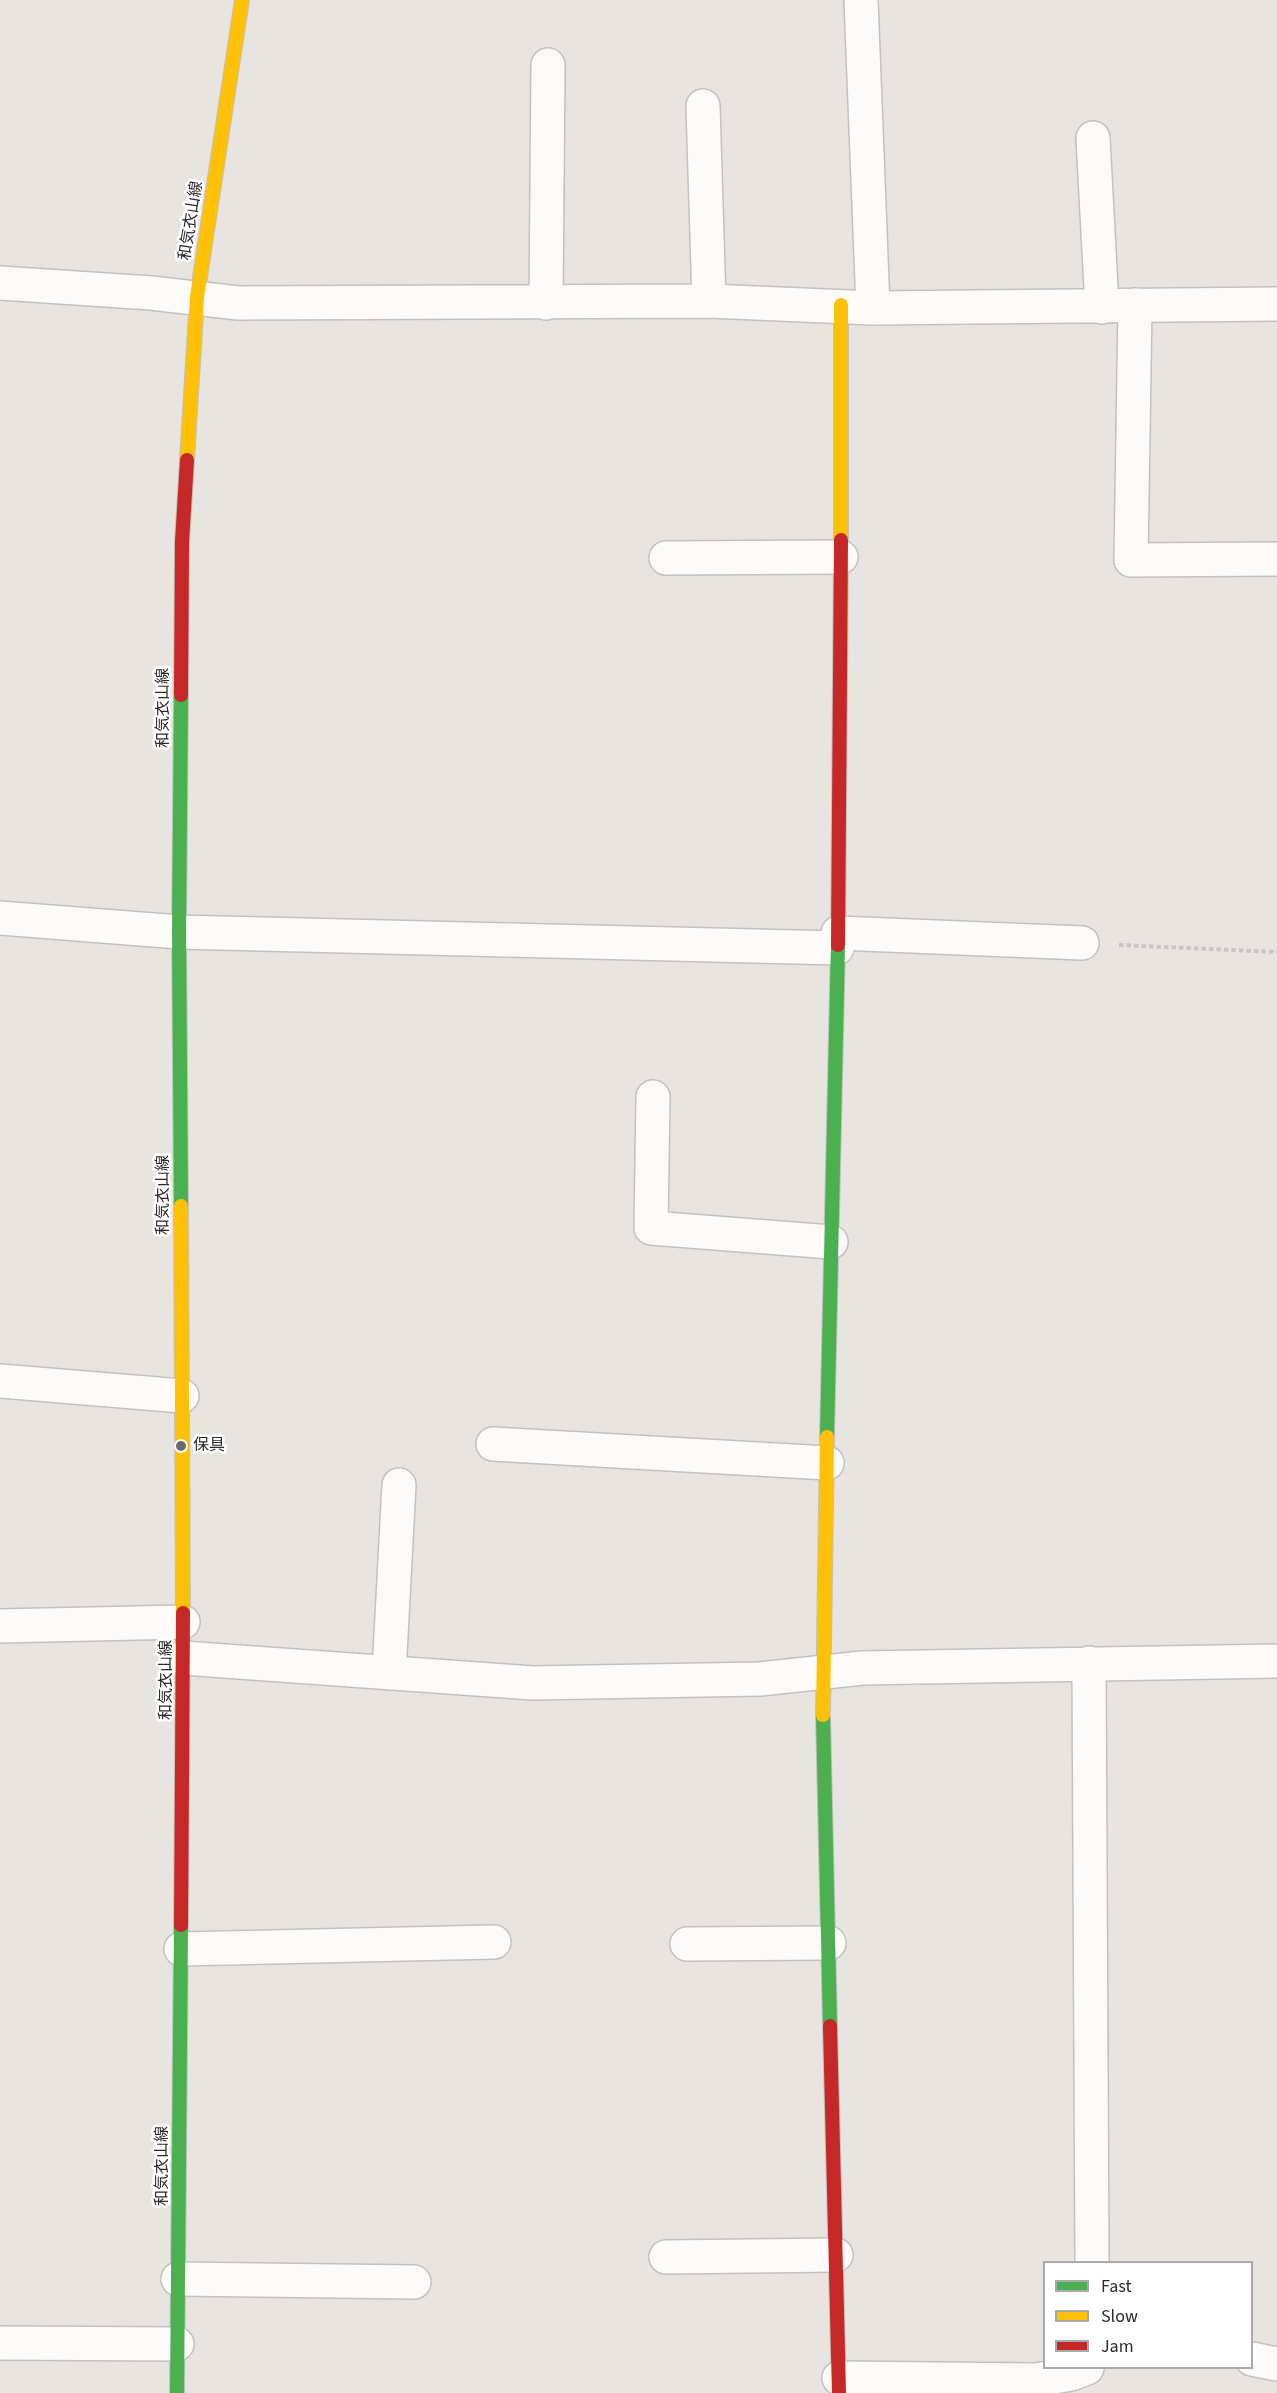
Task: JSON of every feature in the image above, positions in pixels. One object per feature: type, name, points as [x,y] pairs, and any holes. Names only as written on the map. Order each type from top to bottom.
[{"type":"main road","name":"和気衣山線","points":[[177,2393],[183,1658],[179,932],[182,542],[197,297],[242,0]]},
{"type":"main road","points":[[839,2385],[822,1674],[838,941],[841,305]]},
{"type":"street","points":[[861,0],[873,308]]},
{"type":"street","points":[[546,303],[548,66]]},
{"type":"street","points":[[703,106],[709,301]]},
{"type":"street","points":[[1093,138],[1102,307]]},
{"type":"street","points":[[0,283],[197,297],[238,303],[709,301],[873,308],[1277,304]]},
{"type":"street","points":[[1135,305],[1131,560],[1277,559]]},
{"type":"street","points":[[666,558],[841,557]]},
{"type":"street","points":[[0,918],[179,932],[1082,943]]},
{"type":"street","points":[[653,1097],[651,1228],[831,1242]]},
{"type":"street","points":[[0,1381],[182,1396]]},
{"type":"street","points":[[493,1443],[826,1463]]},
{"type":"street","points":[[389,1673],[399,1485]]},
{"type":"street","points":[[0,1626],[183,1622]]},
{"type":"street","points":[[183,1658],[532,1683],[760,1679],[862,1668],[1277,1661]]},
{"type":"street","points":[[1089,1663],[1092,2261]]},
{"type":"street","points":[[181,1949],[494,1942]]},
{"type":"street","points":[[687,1944],[829,1943]]},
{"type":"street","points":[[666,2257],[836,2255]]},
{"type":"street","points":[[178,2279],[414,2282]]},
{"type":"street","points":[[0,2343],[177,2344]]},
{"type":"street","points":[[1253,2359],[1277,2364]]},
{"type":"street","points":[[839,2385],[1036,2380],[1071,2374],[1082,2369]]},
{"type":"path","points":[[1082,943],[1277,952]]},
{"type":"traffic: fast","points":[[181,695],[179,932],[181,1206]]},
{"type":"traffic: fast","points":[[827,1437],[838,945]]},
{"type":"traffic: fast","points":[[823,1715],[830,2026]]},
{"type":"traffic: fast","points":[[177,2393],[181,1925]]},
{"type":"traffic: slow","points":[[187,460],[197,297],[242,0]]},
{"type":"traffic: slow","points":[[841,305],[841,540]]},
{"type":"traffic: slow","points":[[181,1206],[183,1613]]},
{"type":"traffic: slow","points":[[823,1715],[827,1437]]},
{"type":"traffic: jam","points":[[181,695],[182,542],[187,460]]},
{"type":"traffic: jam","points":[[838,945],[841,540]]},
{"type":"traffic: jam","points":[[181,1925],[183,1613]]},
{"type":"traffic: jam","points":[[830,2026],[839,2393]]},
{"type":"place","name":"保具","points":[[181,1446]]}]
